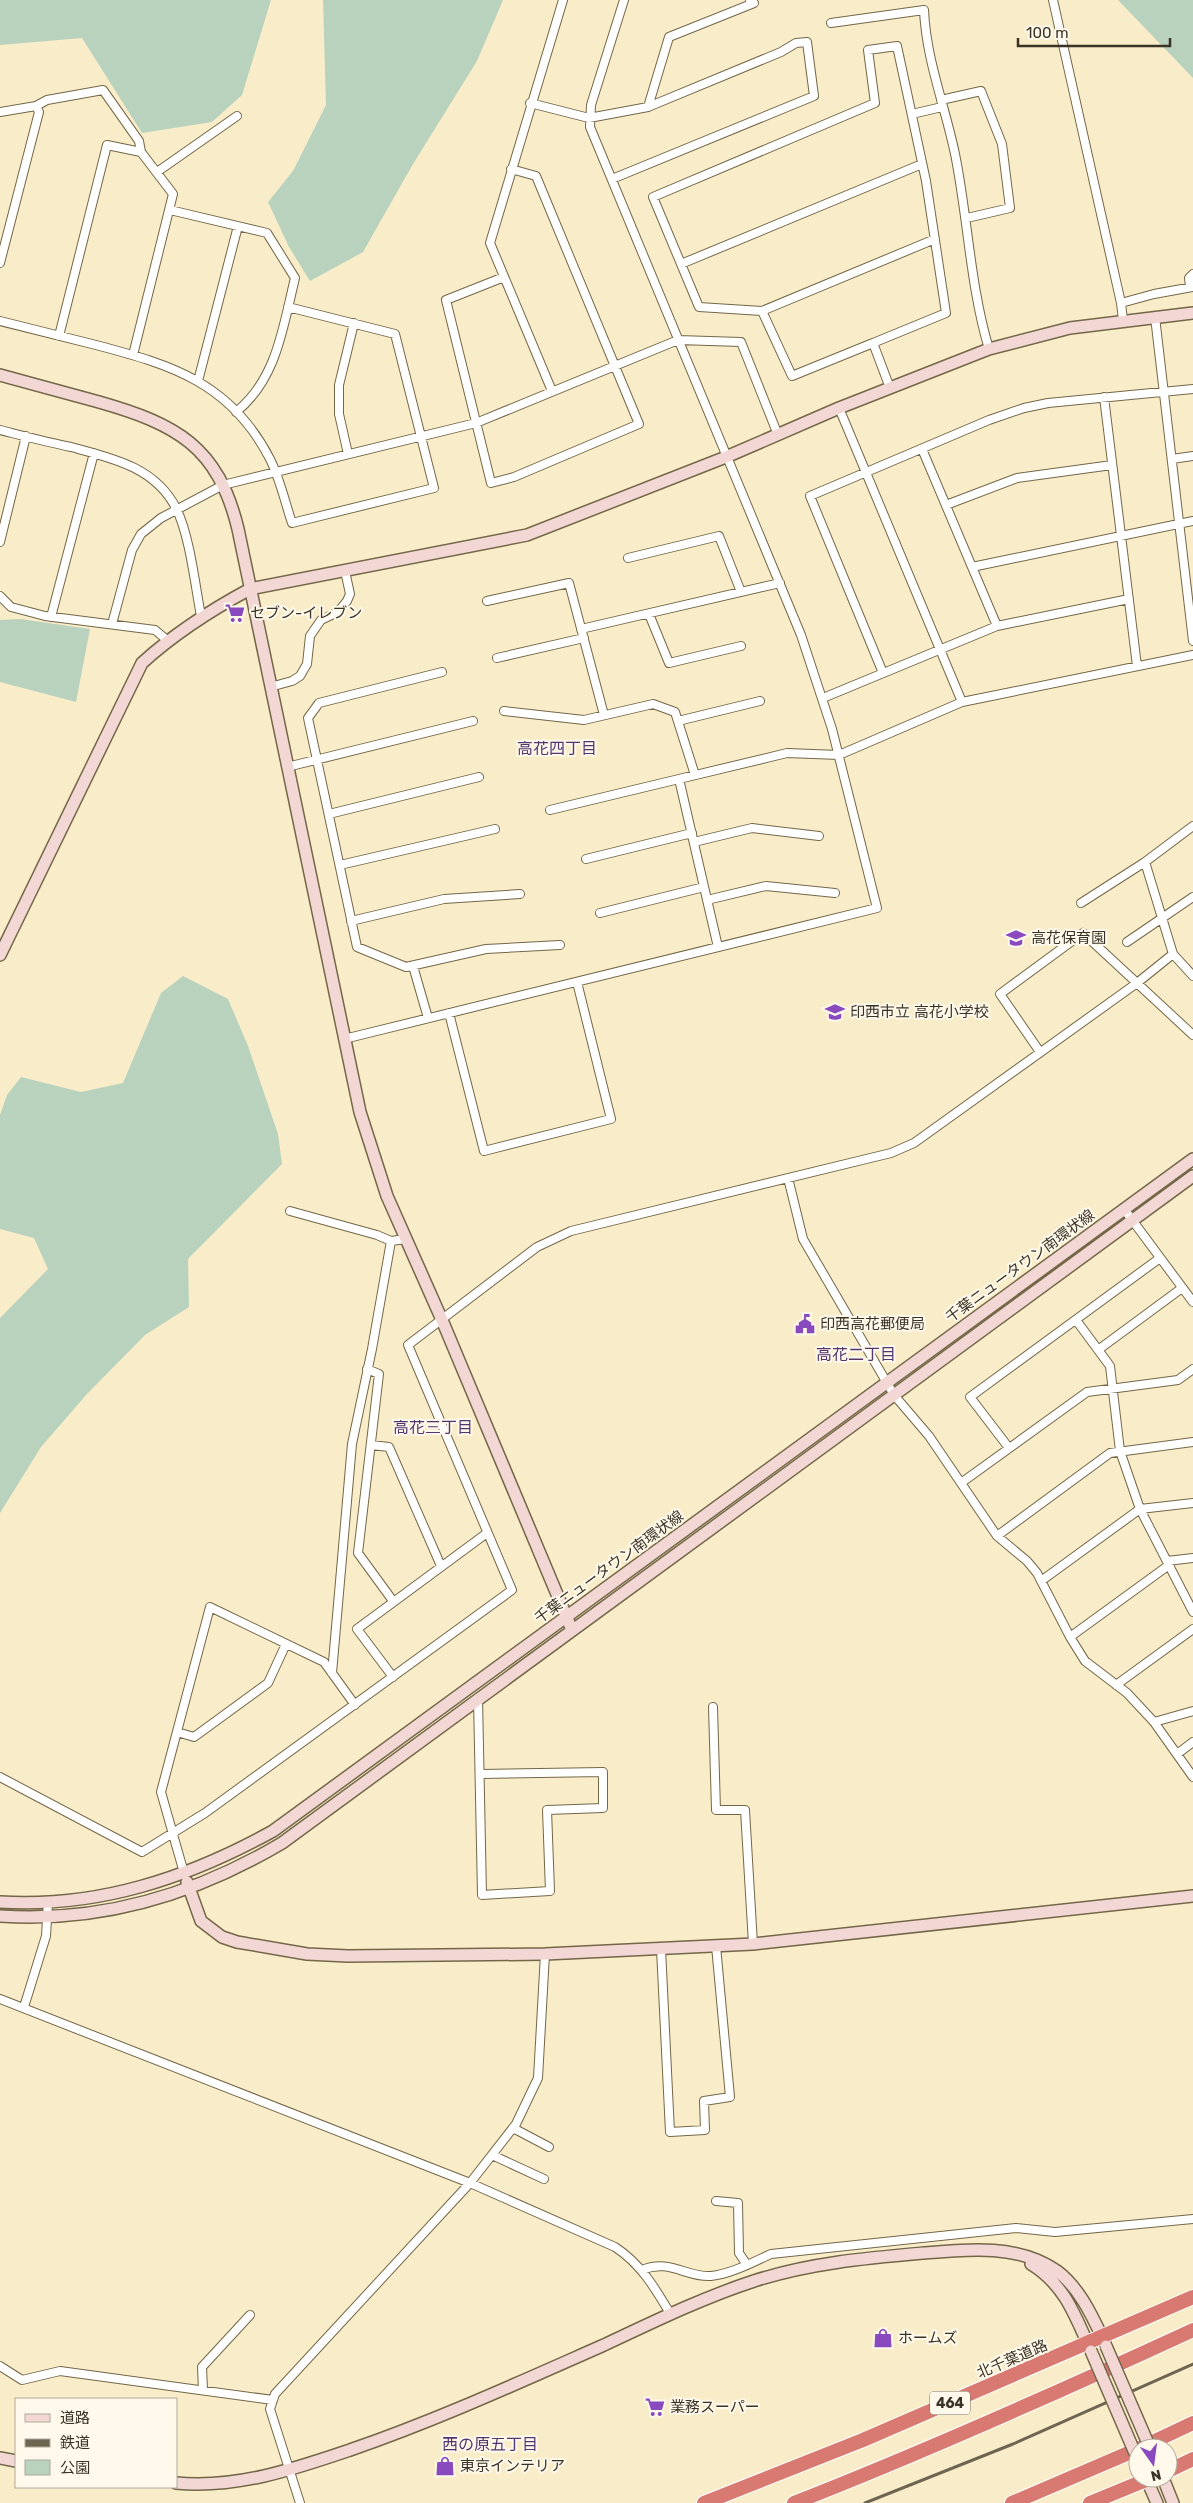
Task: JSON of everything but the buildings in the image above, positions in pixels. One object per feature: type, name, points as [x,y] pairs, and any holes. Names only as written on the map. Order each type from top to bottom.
[{"type":"highway","name":"北千葉道路","points":[[704,2503],[1104,2342],[1193,2297]]},
{"type":"highway","name":"464","points":[[794,2503],[877,2470],[1062,2390],[1193,2330]]},
{"type":"highway","points":[[1161,2438],[1193,2423]]},
{"type":"highway","points":[[1012,2503],[1128,2453]]},
{"type":"highway","points":[[1178,2467],[1193,2460]]},
{"type":"highway","points":[[1090,2503],[1128,2487]]},
{"type":"street","points":[[552,391],[490,243],[530,103],[563,0]]},
{"type":"street","points":[[344,1039],[877,908],[839,755],[823,698],[801,635],[590,127],[591,106],[624,0]]},
{"type":"street","points":[[648,107],[669,38],[754,3],[750,0]]},
{"type":"street","points":[[925,0],[925,36],[954,152],[967,218],[981,322],[989,349]]},
{"type":"street","points":[[1053,0],[1123,320]]},
{"type":"street","points":[[831,23],[924,10]]},
{"type":"street","points":[[530,103],[589,118],[648,107],[781,52],[796,43],[807,42],[814,96],[612,179]]},
{"type":"street","points":[[762,311],[792,376],[946,313],[922,164],[897,46],[868,50],[875,103],[654,197],[699,307],[762,311],[934,239]]},
{"type":"street","points":[[0,112],[36,106],[47,100],[103,90],[138,141],[141,152],[174,194],[133,355]]},
{"type":"street","points":[[912,114],[980,91],[1002,144],[1010,208],[967,218]]},
{"type":"street","points":[[0,263],[39,112],[36,106]]},
{"type":"street","points":[[157,172],[238,116]]},
{"type":"street","points":[[59,336],[107,145],[141,152]]},
{"type":"street","points":[[681,264],[922,164]]},
{"type":"street","points":[[504,277],[446,300],[491,483],[514,477],[639,424],[536,176],[511,169]]},
{"type":"street","points":[[170,210],[267,233],[295,278],[275,357],[256,392],[236,412]]},
{"type":"street","points":[[198,381],[238,226]]},
{"type":"street","points":[[1121,304],[1154,294],[1192,287],[1190,278],[1193,274]]},
{"type":"street","points":[[0,321],[158,362],[198,381],[236,412],[259,440],[276,472],[292,523],[434,488],[395,334],[288,307]]},
{"type":"street","points":[[0,955],[142,663],[167,640],[201,616],[250,589],[527,535],[726,457],[839,408],[989,349],[1070,328],[1123,320],[1193,313]]},
{"type":"street","points":[[1155,317],[1180,523],[1190,588],[1193,641]]},
{"type":"street","points":[[348,454],[341,425],[339,385],[354,323]]},
{"type":"street","points":[[112,624],[135,542],[153,522],[223,485],[476,423],[678,340],[741,342],[778,435]]},
{"type":"street","points":[[873,343],[890,388]]},
{"type":"street","points":[[0,375],[140,414],[173,429],[204,455],[223,485],[233,511],[360,1112],[387,1196],[442,1320],[572,1630]]},
{"type":"street","points":[[883,673],[810,496],[1024,408],[1104,397],[1193,389]]},
{"type":"street","points":[[1104,397],[1137,666]]},
{"type":"street","points":[[839,408],[962,702]]},
{"type":"street","points":[[0,430],[115,459],[138,469],[162,489],[176,509],[188,547],[201,616]]},
{"type":"street","points":[[0,542],[26,436]]},
{"type":"street","points":[[922,449],[997,626]]},
{"type":"street","points":[[51,617],[94,453]]},
{"type":"street","points":[[1172,458],[1193,456]]},
{"type":"street","points":[[946,505],[1017,478],[1112,465]]},
{"type":"street","points":[[972,567],[1193,521]]},
{"type":"street","points":[[628,558],[719,536],[741,592]]},
{"type":"street","points":[[270,687],[292,682],[300,676],[307,664],[310,636],[321,620],[338,612],[350,594],[345,571]]},
{"type":"street","points":[[487,602],[569,582],[604,715]]},
{"type":"street","points":[[581,629],[780,583]]},
{"type":"street","points":[[0,596],[11,607],[51,617],[155,630],[167,640]]},
{"type":"street","points":[[823,698],[997,626],[1129,599]]},
{"type":"street","points":[[649,614],[669,663],[741,646]]},
{"type":"street","points":[[497,658],[584,638]]},
{"type":"street","points":[[550,810],[787,753],[839,755],[962,702],[1193,655]]},
{"type":"street","points":[[442,672],[320,703],[308,718],[357,947],[406,968],[486,949],[560,945]]},
{"type":"street","points":[[678,721],[760,701]]},
{"type":"street","points":[[504,711],[584,720],[653,704],[675,712],[695,775]]},
{"type":"street","points":[[287,767],[473,720]]},
{"type":"street","points":[[329,814],[479,777]]},
{"type":"street","points":[[679,779],[718,947]]},
{"type":"street","points":[[1081,903],[1145,862],[1193,826]]},
{"type":"street","points":[[694,842],[752,828],[819,836]]},
{"type":"street","points":[[340,865],[495,829]]},
{"type":"street","points":[[586,859],[692,833]]},
{"type":"street","points":[[1145,862],[1174,954],[1192,973]]},
{"type":"street","points":[[707,900],[766,886],[835,893]]},
{"type":"street","points":[[600,913],[704,887]]},
{"type":"street","points":[[351,921],[444,899],[520,894]]},
{"type":"street","points":[[1128,942],[1193,897]]},
{"type":"street","points":[[1040,1052],[1000,994],[1083,933],[1193,1035]]},
{"type":"street","points":[[0,1777],[142,1852],[205,1813],[512,1590],[408,1345],[537,1247],[552,1238],[571,1231],[891,1153],[914,1143],[1137,983],[1174,954]]},
{"type":"street","points":[[413,966],[428,1018]]},
{"type":"street","points":[[449,1013],[484,1151],[611,1119],[577,982]]},
{"type":"street","name":"千葉ニュータウン南環状線","points":[[0,1902],[48,1902],[99,1897],[122,1892],[184,1873],[239,1849],[272,1831],[1193,1159]]},
{"type":"street","name":"千葉ニュータウン南環状線","points":[[0,1916],[48,1917],[100,1912],[164,1897],[246,1864],[282,1843],[1193,1176]]},
{"type":"street","points":[[788,1178],[803,1239],[894,1395],[929,1436],[997,1536],[1027,1560],[1041,1581],[1070,1637],[1085,1661],[1127,1693],[1154,1722],[1193,1777]]},
{"type":"street","points":[[1124,1209],[1193,1302]]},
{"type":"street","points":[[290,1211],[377,1235],[391,1241],[406,1239]]},
{"type":"street","points":[[332,1672],[352,1444],[391,1241]]},
{"type":"street","points":[[1008,1448],[970,1397],[1160,1258]]},
{"type":"street","points":[[1098,1350],[1182,1288]]},
{"type":"street","points":[[1076,1320],[1110,1366],[1120,1451],[1140,1509],[1193,1612]]},
{"type":"street","points":[[367,1369],[380,1374],[358,1553],[393,1601]]},
{"type":"street","points":[[961,1483],[1087,1392],[1178,1380],[1193,1369]]},
{"type":"street","points":[[997,1536],[1110,1453],[1193,1442]]},
{"type":"street","points":[[371,1445],[389,1447],[441,1566]]},
{"type":"street","points":[[1041,1581],[1140,1509],[1193,1503]]},
{"type":"street","points":[[393,1677],[357,1628],[487,1533]]},
{"type":"street","points":[[1070,1637],[1168,1563],[1193,1558]]},
{"type":"street","points":[[355,1705],[324,1662],[210,1607],[161,1792],[200,1921],[222,1937],[245,1943],[336,1956],[545,1954],[753,1944],[1193,1896]]},
{"type":"street","points":[[1116,1685],[1193,1629]]},
{"type":"street","points":[[176,1732],[194,1737],[268,1683],[286,1644]]},
{"type":"street","points":[[478,1698],[482,1895],[550,1891],[547,1810],[603,1808],[603,1772],[480,1774]]},
{"type":"street","points":[[713,1708],[716,1810],[745,1810],[753,1944]]},
{"type":"street","points":[[1154,1722],[1193,1712]]},
{"type":"street","points":[[1177,1754],[1193,1742]]},
{"type":"street","points":[[24,2007],[46,1936],[48,1902]]},
{"type":"street","points":[[661,1949],[670,2132],[705,2130],[704,2101],[730,2097],[716,1946]]},
{"type":"street","points":[[300,2503],[270,2409],[275,2394],[470,2183],[513,2128],[538,2078],[545,1954]]},
{"type":"street","points":[[0,1999],[470,2183],[615,2247],[630,2257],[642,2270],[671,2314]]},
{"type":"street","points":[[513,2128],[549,2146]]},
{"type":"street","points":[[492,2155],[544,2180]]},
{"type":"street","points":[[716,2201],[738,2203],[739,2253],[747,2265]]},
{"type":"street","points":[[642,2270],[660,2265],[710,2276],[747,2265],[771,2254],[1016,2228],[1055,2232],[1193,2219]]},
{"type":"street","points":[[178,2483],[228,2482],[291,2470],[433,2420],[671,2314],[752,2282],[815,2266],[879,2257],[967,2249],[1012,2254],[1049,2266],[1068,2280],[1089,2311],[1146,2438]]},
{"type":"street","points":[[1012,2254],[1040,2269],[1053,2280],[1069,2301],[1128,2438]]},
{"type":"street","points":[[202,2390],[202,2367],[250,2315]]},
{"type":"street","points":[[0,2366],[22,2380],[60,2372],[273,2400]]},
{"type":"street","points":[[0,2458],[15,2462]]},
{"type":"street","points":[[1151,2488],[1157,2503]]},
{"type":"street","points":[[1167,2488],[1173,2503]]},
{"type":"green space","points":[[0,0],[271,0],[242,95],[212,122],[142,133],[82,38],[0,45]]},
{"type":"green space","points":[[323,0],[503,0],[477,61],[413,164],[363,252],[310,281],[289,247],[268,202],[293,171],[326,105]]},
{"type":"green space","points":[[1118,0],[1193,0],[1193,78]]},
{"type":"green space","points":[[20,619],[90,629],[76,702],[0,682],[0,620]]},
{"type":"green space","points":[[183,976],[228,999],[248,1046],[278,1134],[282,1164],[188,1259],[189,1307],[145,1335],[87,1394],[41,1447],[0,1513],[0,1318],[48,1269],[34,1238],[0,1229],[0,1115],[7,1095],[21,1077],[81,1092],[123,1083],[161,993]]},
{"type":"railway","points":[[865,2503],[1013,2444],[1193,2364]]},
{"type":"place","name":"セブン-イレブン","points":[[235,613]]},
{"type":"place","name":"高花保育園","points":[[1016,938]]},
{"type":"place","name":"印西市立 高花小学校","points":[[835,1012]]},
{"type":"place","name":"印西高花郵便局","points":[[805,1324]]},
{"type":"place","name":"ホームズ","points":[[883,2338]]},
{"type":"place","name":"業務スーパー","points":[[655,2407]]},
{"type":"place","name":"東京インテリア","points":[[445,2466]]},
{"type":"district","name":"高花四丁目","points":[[557,748]]},
{"type":"district","name":"高花二丁目","points":[[856,1354]]},
{"type":"district","name":"高花三丁目","points":[[433,1427]]},
{"type":"district","name":"西の原五丁目","points":[[490,2444]]}]
